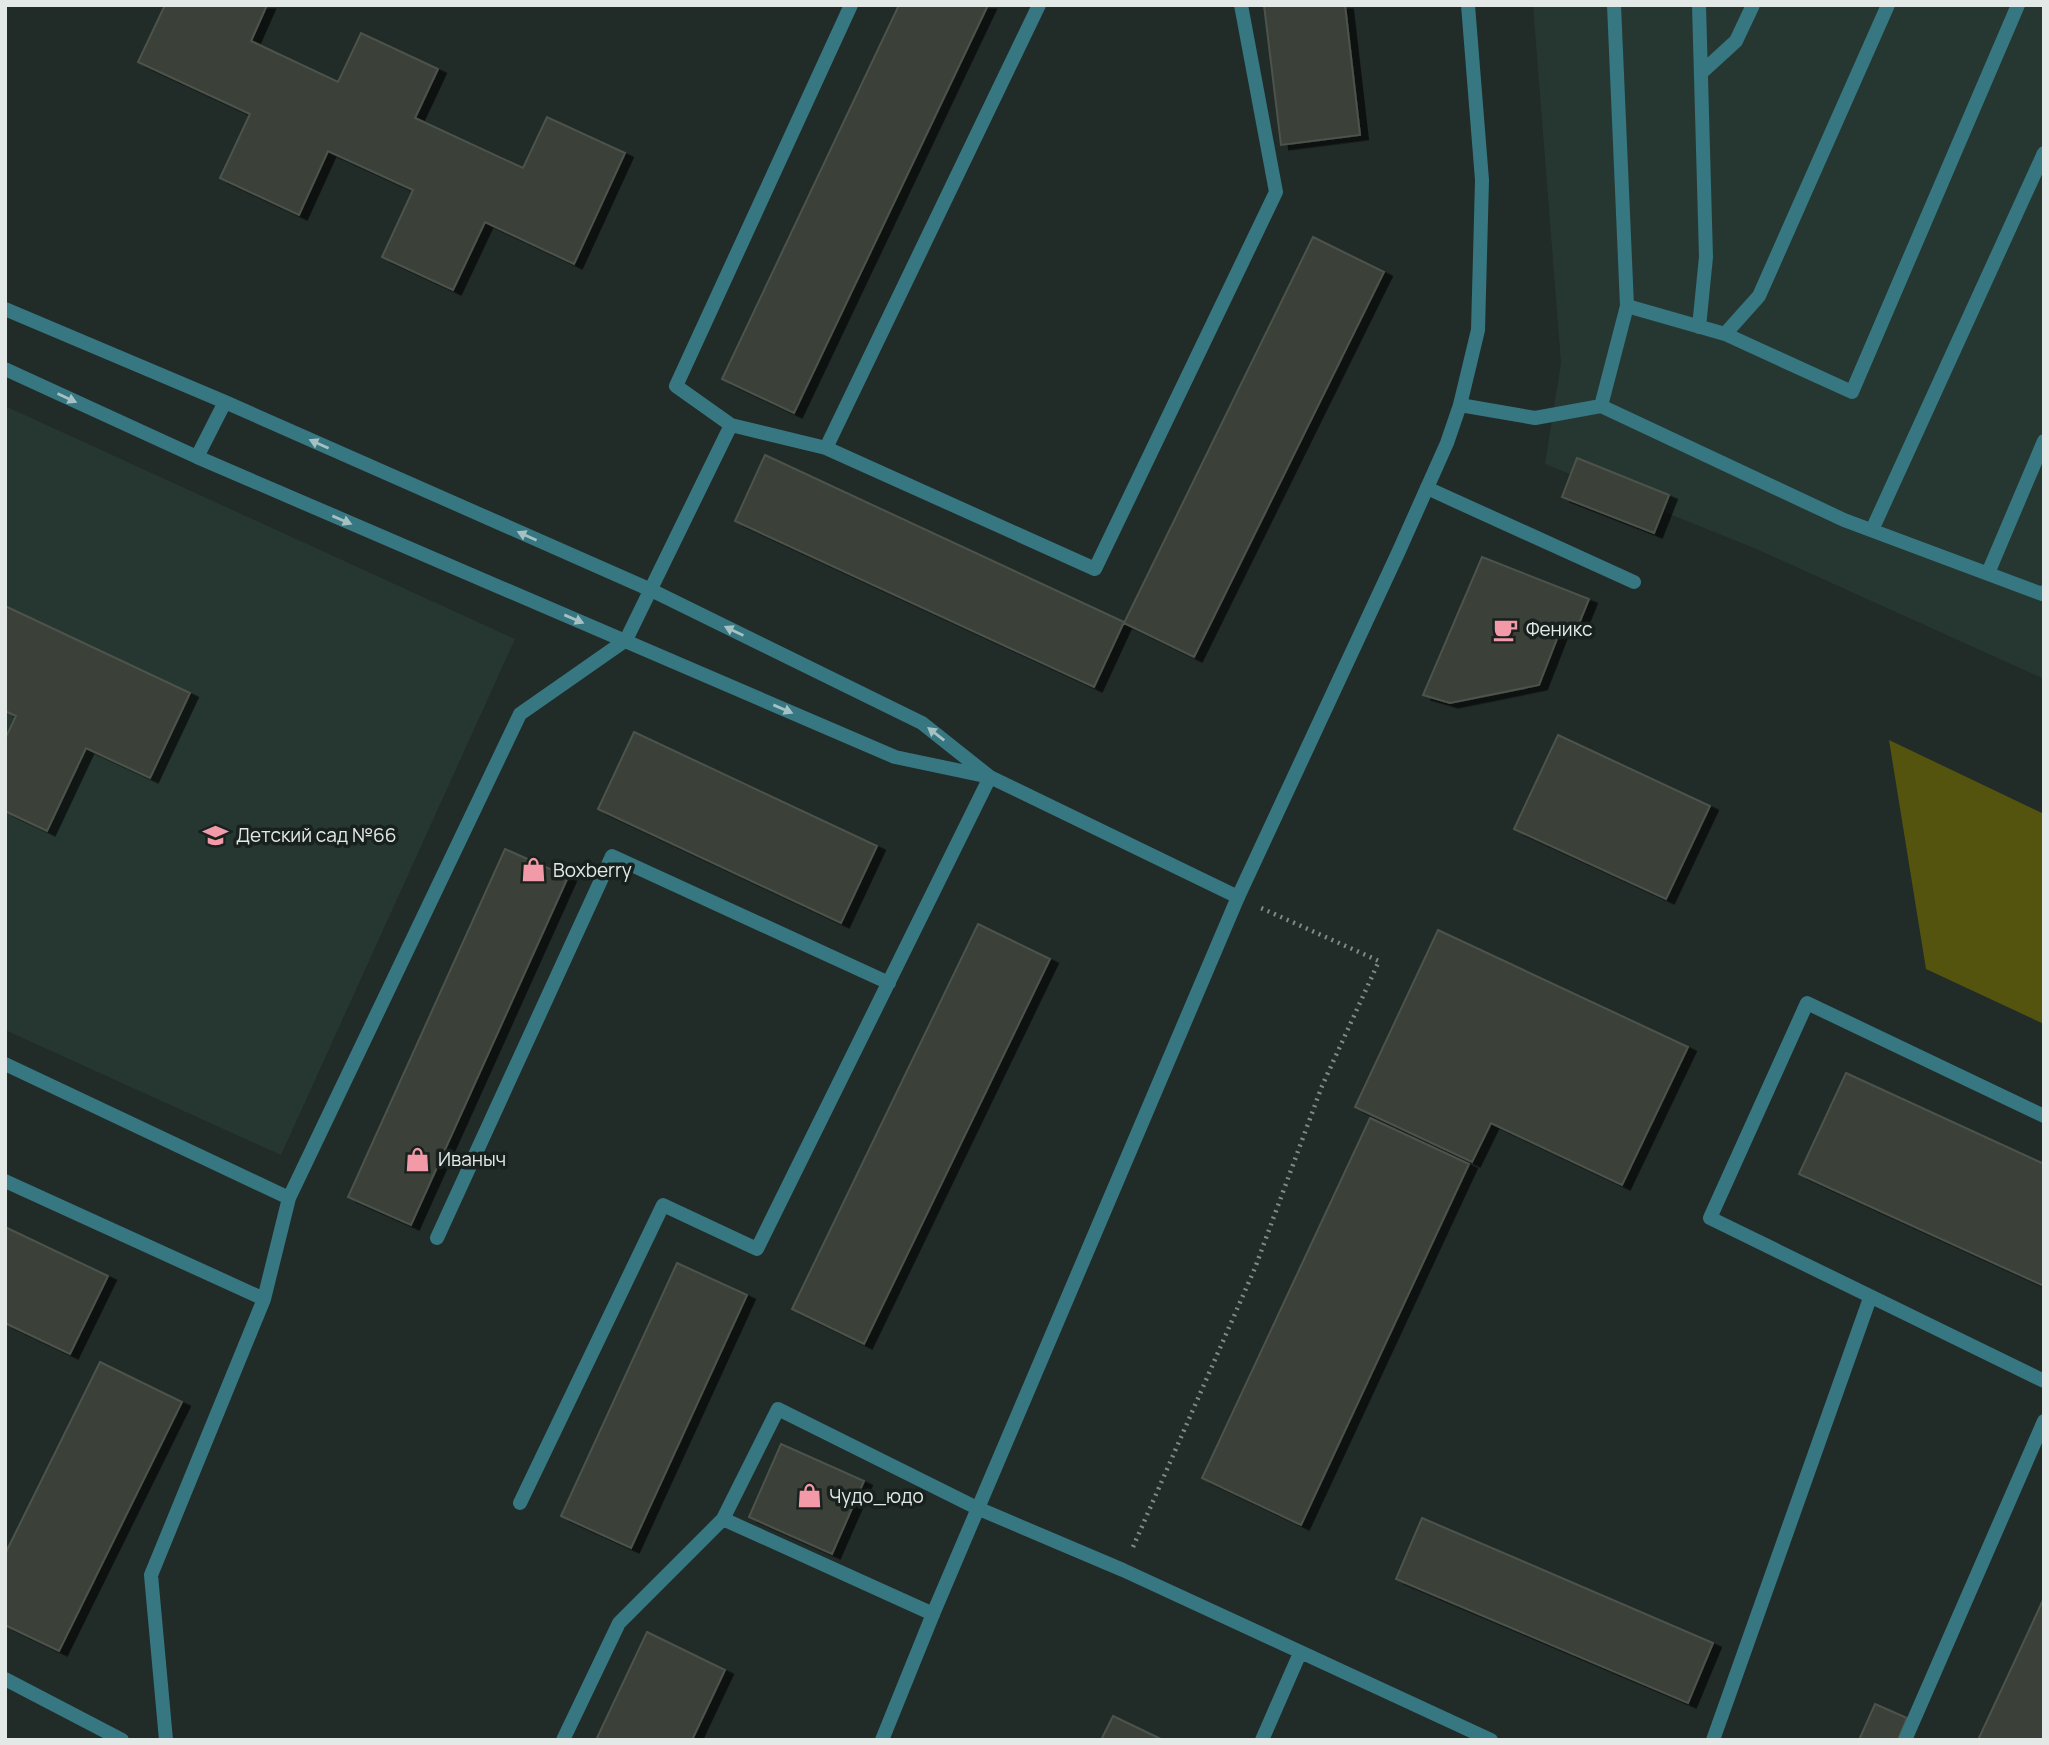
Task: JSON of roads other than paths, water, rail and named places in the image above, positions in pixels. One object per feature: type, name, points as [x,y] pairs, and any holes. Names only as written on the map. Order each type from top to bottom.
[{"type":"street","points":[[851,5],[676,386],[731,425],[826,448],[1096,569],[1276,192],[1241,5]]},
{"type":"street","points":[[826,448],[1039,5]]},
{"type":"street","points":[[882,1740],[977,1508],[1238,897],[1427,488],[1460,405],[1478,330],[1482,180],[1468,5]]},
{"type":"street","points":[[1601,407],[1628,306],[1614,5]]},
{"type":"street","points":[[1699,5],[1706,257],[1699,327]]},
{"type":"street","points":[[1701,73],[1736,41],[1753,5]]},
{"type":"street","points":[[1725,334],[1759,296],[1888,5]]},
{"type":"street","points":[[1628,306],[1725,334],[1852,392],[2018,5]]},
{"type":"street","points":[[1872,530],[2044,153]]},
{"type":"street","points":[[5,309],[225,402],[651,590],[922,723],[989,777],[1238,897]]},
{"type":"street","points":[[5,369],[197,457],[895,757],[989,777]]},
{"type":"street","points":[[197,457],[225,402]]},
{"type":"street","points":[[1460,405],[1535,418],[1601,407],[1844,520],[2042,594],[2044,592]]},
{"type":"street","points":[[166,1740],[151,1575],[264,1299],[289,1198],[520,714],[626,640],[731,425]]},
{"type":"street","points":[[1988,573],[2044,441]]},
{"type":"street","points":[[1427,488],[1633,582]]},
{"type":"street","points":[[520,1503],[663,1205],[757,1249],[989,777]]},
{"type":"street","points":[[437,1238],[612,856],[889,983]]},
{"type":"street","points":[[2044,1116],[1807,1003],[1710,1218],[2044,1381]]},
{"type":"street","points":[[5,1064],[289,1198]]},
{"type":"street","points":[[5,1181],[264,1299]]},
{"type":"street","points":[[1713,1740],[1870,1298]]},
{"type":"street","points":[[563,1740],[619,1623],[723,1519],[778,1409],[977,1508],[1123,1570],[1491,1740]]},
{"type":"street","points":[[1905,1740],[2044,1421]]},
{"type":"street","points":[[723,1519],[933,1614]]},
{"type":"street","points":[[1262,1740],[1300,1653]]},
{"type":"street","points":[[5,1679],[122,1740]]},
{"type":"place","name":"Феникс","points":[[1506,629]]},
{"type":"place","name":"Детский сад №66","points":[[216,835]]},
{"type":"place","name":"Boxberry","points":[[533,870]]},
{"type":"place","name":"Иваныч","points":[[418,1159]]},
{"type":"place","name":"Чудо_юдо","points":[[809,1496]]}]
